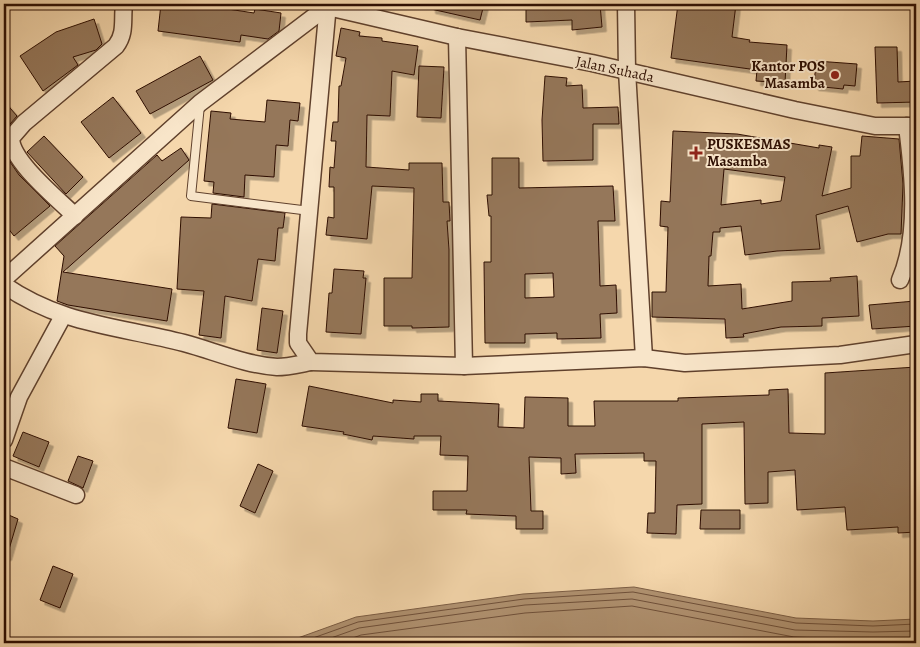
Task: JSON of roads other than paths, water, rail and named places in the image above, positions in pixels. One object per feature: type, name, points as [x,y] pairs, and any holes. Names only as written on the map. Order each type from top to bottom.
[{"type":"street","points":[[75,216],[20,161],[11,147],[11,138],[24,123],[122,39],[124,4]]},
{"type":"street","points":[[626,4],[627,71],[644,358]]},
{"type":"street","points":[[4,279],[200,103],[324,5]]},
{"type":"street","points":[[311,362],[298,342],[298,334],[310,211],[324,5]]},
{"type":"street","name":"Jalan Suhada","points":[[324,5],[457,37],[627,71],[830,117],[875,126],[911,126]]},
{"type":"street","points":[[457,37],[464,366]]},
{"type":"street","points":[[900,280],[905,268],[912,230],[911,126]]},
{"type":"street","points":[[4,286],[28,302],[63,316],[278,367],[311,362],[464,366],[644,358],[685,363],[830,356],[916,344]]},
{"type":"street","points":[[4,440],[19,397],[63,316]]},
{"type":"street","points":[[4,467],[76,495]]},
{"type":"lane","points":[[200,103],[191,196],[310,211]]},
{"type":"water","points":[[634,587],[796,618],[873,621],[916,619],[916,643],[284,643],[356,617],[523,594]]},
{"type":"place","name":"Kantor POS Masamba","points":[[835,75]]},
{"type":"place","name":"PUSKESMAS Masamba","points":[[696,153]]}]
